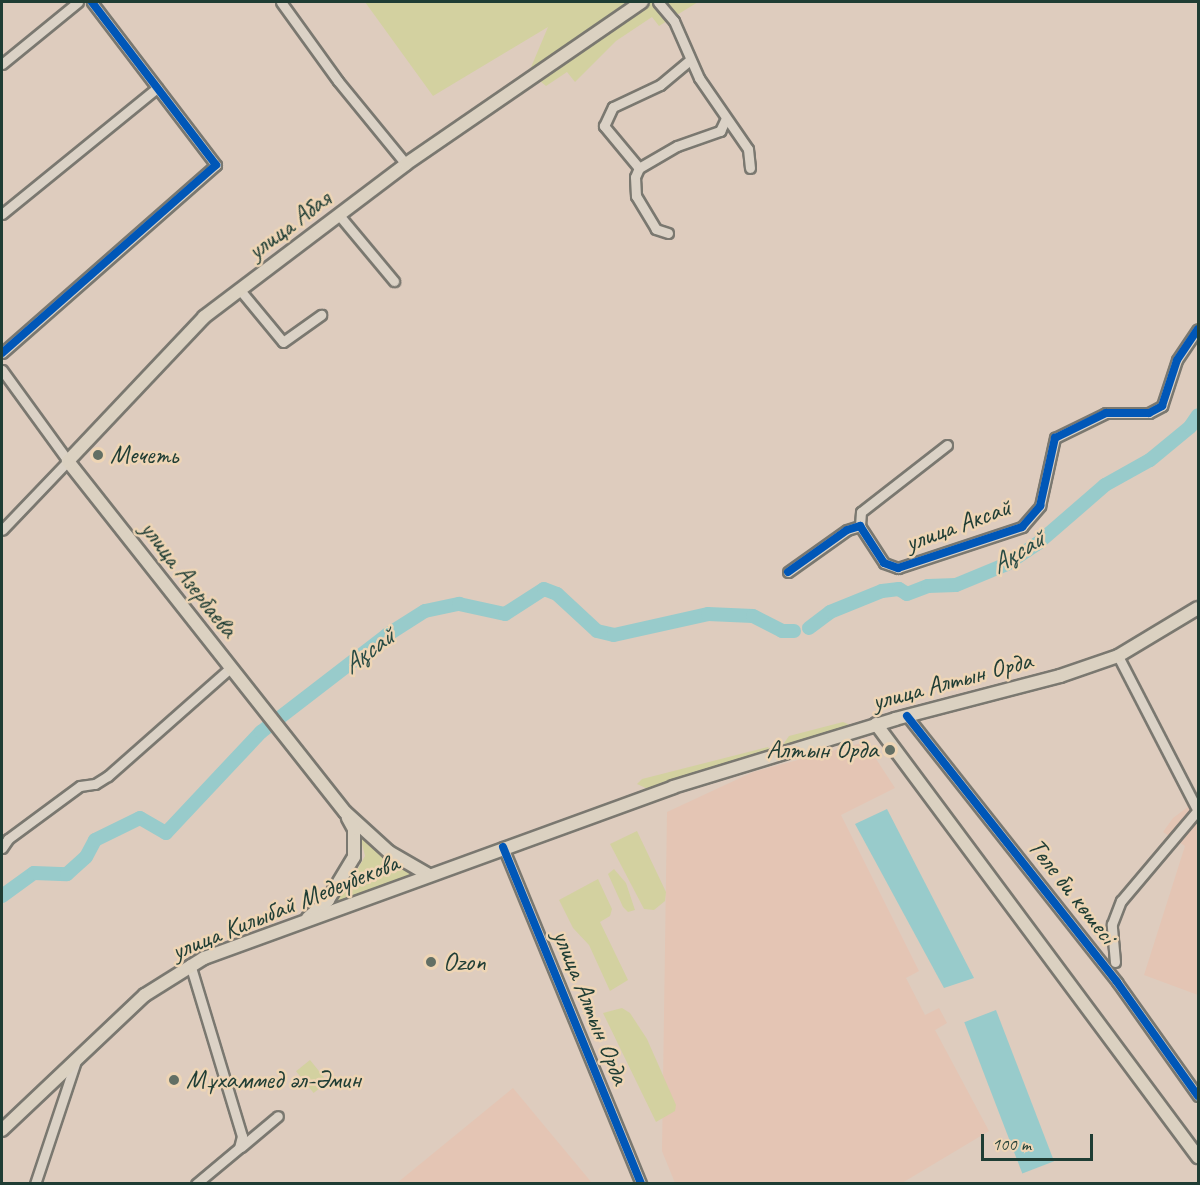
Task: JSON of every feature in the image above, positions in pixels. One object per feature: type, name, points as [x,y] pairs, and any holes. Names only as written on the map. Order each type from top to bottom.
[{"type":"main road","name":"улица Абая","points":[[68,461],[204,317],[406,164],[642,2]]},
{"type":"main road","name":"улица Азербаева","points":[[68,461],[345,812],[389,852],[427,874]]},
{"type":"main road","name":"улица Алтын Орда","points":[[427,874],[673,787],[876,724],[1060,676],[1118,656],[1198,608]]},
{"type":"main road","points":[[876,724],[1198,1157]]},
{"type":"main road","name":"улица Азербаева","points":[[303,923],[328,900],[354,857],[354,829],[345,812]]},
{"type":"main road","name":"улица Килыбай Медеубекова","points":[[2,1130],[145,995],[190,964],[427,874]]},
{"type":"street","points":[[2,64],[78,2]]},
{"type":"street","points":[[2,354],[216,165],[92,2]]},
{"type":"street","points":[[281,2],[338,81],[406,164]]},
{"type":"street","points":[[658,2],[674,21],[690,60],[748,149],[750,168]]},
{"type":"street","points":[[668,233],[656,229],[636,196],[639,168],[604,126],[614,107],[660,85],[690,60]]},
{"type":"street","points":[[2,214],[158,88]]},
{"type":"street","points":[[639,168],[677,146],[720,131],[726,118]]},
{"type":"street","points":[[339,215],[394,281]]},
{"type":"street","points":[[240,290],[283,342],[321,315]]},
{"type":"street","name":"улица Аксай","points":[[860,526],[884,563],[898,568],[1022,527],[1040,506],[1055,438],[1106,413],[1149,413],[1162,406],[1177,360],[1198,329]]},
{"type":"street","name":"улица Азербаева","points":[[2,373],[68,461]]},
{"type":"street","points":[[788,572],[847,530],[860,526],[861,512],[947,445]]},
{"type":"street","name":"улица Абая","points":[[2,530],[68,461]]},
{"type":"street","points":[[1115,962],[1112,924],[1121,901],[1198,811],[1118,656]]},
{"type":"street","points":[[2,848],[8,839],[80,786],[95,784],[108,776],[230,668]]},
{"type":"street","name":"Төле би көшесі","points":[[907,716],[1117,982],[1198,1096]]},
{"type":"street","name":"улица Алтын Орда","points":[[503,847],[642,1184]]},
{"type":"street","points":[[190,964],[239,1119],[242,1136],[239,1148]]},
{"type":"street","points":[[35,1184],[76,1061]]},
{"type":"street","points":[[195,1184],[278,1116]]},
{"type":"shaded area","points":[[365,2],[698,2],[659,26],[652,17],[616,41],[575,82],[567,72],[546,86],[529,72],[548,27],[433,96]]},
{"type":"shaded area","points":[[843,722],[848,724],[847,729],[779,750],[789,736]]},
{"type":"shaded area","points":[[865,742],[895,788],[841,815],[919,971],[906,978],[925,1015],[939,1008],[947,1023],[935,1030],[989,1131],[902,1183],[675,1183],[662,1151],[667,812],[753,772]]},
{"type":"shaded area","points":[[768,747],[771,751],[690,779],[650,790],[637,784],[642,779]]},
{"type":"shaded area","points":[[1192,804],[1198,811],[1198,995],[1144,975],[1185,846],[1163,832],[1173,818]]},
{"type":"shaded area","points":[[358,828],[380,851],[411,875],[325,910],[344,893],[365,856]]},
{"type":"shaded area","points":[[637,831],[666,892],[665,901],[654,910],[644,909],[610,844]]},
{"type":"shaded area","points":[[614,869],[626,883],[635,910],[628,912],[623,907],[608,874]]},
{"type":"shaded area","points":[[598,879],[612,909],[610,916],[600,922],[628,980],[610,991],[589,945],[573,928],[559,900]]},
{"type":"shaded area","points":[[622,1008],[630,1013],[647,1039],[676,1105],[675,1111],[656,1122],[603,1013]]},
{"type":"shaded area","points":[[310,1060],[328,1082],[314,1093],[296,1071]]},
{"type":"shaded area","points":[[513,1088],[592,1183],[397,1183]]},
{"type":"water","points":[[887,809],[974,978],[944,988],[855,824]]},
{"type":"water","points":[[996,1010],[1054,1161],[1022,1173],[964,1022]]},
{"type":"waterway","name":"Ақсай","points":[[809,628],[830,612],[882,591],[899,589],[907,594],[928,586],[956,585],[1007,564],[1037,544],[1105,485],[1150,460],[1190,427],[1198,415]]},
{"type":"waterway","name":"Ақсай","points":[[2,896],[34,873],[67,874],[86,857],[95,840],[140,818],[166,833],[261,732],[387,635],[425,611],[459,604],[505,614],[544,589],[557,594],[597,631],[614,635],[708,614],[753,616],[782,631],[794,631]]},
{"type":"cycle path","points":[[2,353],[216,165],[92,2]]},
{"type":"cycle path","points":[[788,572],[847,530],[860,526],[884,563],[898,568],[1022,527],[1040,506],[1055,438],[1106,413],[1149,413],[1162,406],[1177,360],[1198,329]]},
{"type":"cycle path","points":[[907,716],[1117,982],[1198,1096]]},
{"type":"cycle path","points":[[503,847],[641,1184]]},
{"type":"place","name":"Мечеть","points":[[98,455]]},
{"type":"place","name":"Алтын Орда","points":[[890,750]]},
{"type":"place","name":"Ozon","points":[[431,962]]},
{"type":"place","name":"Мұхаммед әл-Әмин","points":[[174,1080]]}]
